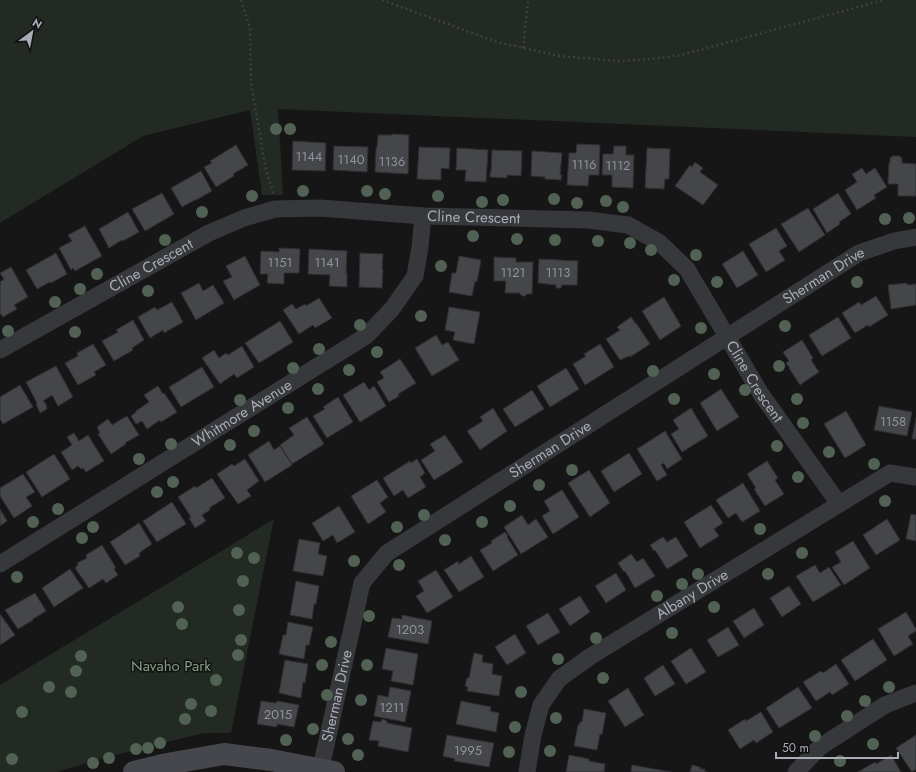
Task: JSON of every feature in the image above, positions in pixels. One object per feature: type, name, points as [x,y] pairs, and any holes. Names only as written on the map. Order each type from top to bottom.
[{"type":"street","name":"Cline Crescent","points":[[0,350],[208,233],[244,218],[275,209],[320,208],[423,216],[588,220],[628,225],[660,243],[687,269],[761,394],[839,504]]},
{"type":"street","name":"Whitmore Avenue","points":[[0,564],[366,336],[392,309],[415,276],[423,216]]},
{"type":"street","name":"Sherman Drive","points":[[325,771],[362,583],[387,553],[859,254],[894,241],[916,237]]},
{"type":"street","name":"Albany Drive","points":[[527,772],[533,736],[541,705],[559,680],[591,656],[890,473],[916,477]]},
{"type":"street","points":[[796,772],[820,747],[885,705],[916,693]]},
{"type":"street","points":[[134,772],[167,764],[224,754],[271,760],[325,771]]},
{"type":"path","points":[[241,0],[250,28],[251,83],[264,166],[274,195],[275,209]]},
{"type":"path","points":[[382,0],[497,42],[560,56],[619,61],[681,55],[884,0]]},
{"type":"path","points":[[523,48],[528,0]]},
{"type":"green space","points":[[0,0],[916,0],[916,137],[278,109],[283,195],[262,195],[250,110],[143,136],[0,223]]},
{"type":"green space","name":"Navaho Park","points":[[274,519],[231,733],[204,733],[107,757],[57,772],[0,772],[0,685]]},
{"type":"building","points":[[378,135],[409,135],[408,174],[375,172]]},
{"type":"building","points":[[293,141],[326,143],[325,171],[292,170]]},
{"type":"building","points":[[577,144],[600,145],[599,175],[589,175],[588,186],[567,185],[569,153],[576,153]]},
{"type":"building","points":[[236,145],[248,165],[216,187],[204,167],[212,163],[210,161]]},
{"type":"building","points":[[334,146],[368,147],[367,172],[333,170]]},
{"type":"building","points":[[614,146],[626,146],[626,155],[634,155],[633,188],[612,187],[612,175],[602,175],[603,154],[613,154]]},
{"type":"building","points":[[419,147],[450,148],[449,169],[441,168],[441,180],[417,179]]},
{"type":"building","points":[[457,148],[488,150],[486,182],[465,181],[466,170],[456,170]]},
{"type":"building","points":[[647,148],[670,149],[669,179],[665,179],[664,189],[645,188]]},
{"type":"building","points":[[492,150],[522,151],[521,176],[507,175],[507,178],[490,177]]},
{"type":"building","points":[[532,151],[562,153],[561,180],[531,176]]},
{"type":"building","points":[[893,156],[900,156],[902,163],[916,164],[916,196],[898,196],[898,184],[888,184],[889,163],[890,158]]},
{"type":"building","points":[[695,162],[703,168],[700,172],[718,185],[703,205],[675,186],[690,165],[692,167]]},
{"type":"building","points":[[862,168],[866,174],[875,168],[887,187],[874,195],[876,198],[857,210],[845,190],[857,182],[852,174]]},
{"type":"building","points":[[201,171],[212,191],[182,207],[171,188]]},
{"type":"building","points":[[162,193],[174,214],[145,231],[132,209]]},
{"type":"building","points":[[838,193],[851,214],[827,233],[813,209]]},
{"type":"building","points":[[808,208],[825,235],[799,252],[781,224]]},
{"type":"building","points":[[128,212],[139,232],[109,248],[99,229]]},
{"type":"building","points":[[85,226],[102,256],[75,271],[73,268],[71,270],[59,248],[72,241],[68,235]]},
{"type":"building","points":[[776,228],[787,246],[779,251],[785,260],[766,272],[749,244]]},
{"type":"building","points":[[279,248],[300,249],[299,273],[284,273],[284,284],[267,283],[268,274],[260,274],[261,251],[279,252]]},
{"type":"building","points":[[309,249],[347,251],[347,287],[329,286],[330,275],[308,274]]},
{"type":"building","points":[[743,251],[758,275],[737,288],[722,264]]},
{"type":"building","points":[[56,253],[67,274],[37,289],[26,270]]},
{"type":"building","points":[[360,253],[383,254],[382,288],[359,287]]},
{"type":"building","points":[[245,256],[260,285],[234,300],[223,281],[232,277],[226,266]]},
{"type":"building","points":[[459,256],[481,260],[477,282],[475,281],[472,296],[449,292],[452,273],[456,273]]},
{"type":"building","points":[[494,257],[516,258],[516,262],[533,262],[532,294],[522,296],[519,293],[505,293],[506,281],[494,281]]},
{"type":"building","points":[[539,259],[578,261],[577,285],[562,285],[561,288],[556,288],[556,285],[538,283]]},
{"type":"building","points":[[11,267],[28,297],[14,305],[17,309],[3,317],[0,313],[0,282],[4,279],[0,273]]},
{"type":"building","points":[[199,283],[203,291],[213,285],[224,303],[196,320],[181,293]]},
{"type":"building","points":[[907,283],[907,285],[916,284],[916,305],[891,309],[888,285]]},
{"type":"building","points":[[876,296],[888,315],[869,327],[868,325],[855,333],[842,313],[859,302],[861,305]]},
{"type":"building","points":[[664,297],[681,326],[660,340],[642,311]]},
{"type":"building","points":[[319,298],[332,318],[315,328],[313,325],[299,334],[283,310],[292,304],[296,309],[305,304],[306,306]]},
{"type":"building","points":[[172,302],[183,322],[164,333],[163,330],[150,338],[138,317],[155,307],[157,310]]},
{"type":"building","points":[[449,307],[480,312],[474,344],[453,340],[455,332],[445,330]]},
{"type":"building","points":[[631,317],[650,344],[630,357],[629,356],[620,360],[606,339],[620,330],[617,327]]},
{"type":"building","points":[[838,317],[851,338],[822,356],[809,335]]},
{"type":"building","points":[[133,320],[144,340],[132,348],[133,350],[114,361],[102,341],[118,332],[116,330]]},
{"type":"building","points":[[280,321],[293,342],[259,363],[245,343]]},
{"type":"building","points":[[436,335],[442,345],[448,342],[459,360],[432,376],[415,348]]},
{"type":"building","points":[[802,340],[813,358],[811,360],[819,372],[800,385],[786,363],[789,361],[783,352]]},
{"type":"building","points":[[93,344],[106,365],[94,372],[96,375],[78,385],[65,363],[78,356],[77,353]]},
{"type":"building","points":[[600,344],[614,367],[585,385],[573,364],[586,356],[584,354]]},
{"type":"building","points":[[242,346],[254,367],[237,378],[234,374],[220,384],[202,358],[214,350],[219,358],[226,353],[228,355]]},
{"type":"building","points":[[400,359],[416,383],[398,394],[399,396],[389,402],[377,382],[384,378],[380,372]]},
{"type":"building","points":[[56,366],[73,397],[58,406],[52,395],[43,401],[46,404],[47,409],[40,413],[36,404],[37,403],[26,382]]},
{"type":"building","points":[[202,367],[214,387],[181,407],[169,387]]},
{"type":"building","points":[[566,368],[579,389],[550,407],[537,386]]},
{"type":"building","points":[[364,382],[369,390],[374,386],[386,406],[360,422],[343,395]]},
{"type":"building","points":[[20,385],[33,407],[3,424],[0,419],[0,397]]},
{"type":"building","points":[[158,386],[177,412],[161,422],[160,420],[147,429],[142,421],[136,424],[131,416],[149,402],[144,395]]},
{"type":"building","points":[[721,389],[739,417],[717,431],[700,403]]},
{"type":"building","points":[[532,390],[544,409],[515,427],[503,409]]},
{"type":"building","points":[[338,397],[353,422],[327,438],[313,416],[325,409],[323,407]]},
{"type":"building","points":[[879,406],[912,412],[907,436],[874,430]]},
{"type":"building","points":[[493,408],[507,431],[480,450],[467,431],[483,421],[480,417]]},
{"type":"building","points":[[691,408],[708,436],[682,452],[671,434],[679,429],[673,420]]},
{"type":"building","points":[[846,411],[866,445],[845,458],[824,424]]},
{"type":"building","points":[[127,416],[139,435],[125,443],[126,444],[111,454],[98,434],[100,433],[97,427],[108,419],[112,425]]},
{"type":"building","points":[[307,417],[324,444],[292,464],[280,445],[294,435],[289,428]]},
{"type":"building","points":[[916,418],[916,439],[912,439]]},
{"type":"building","points":[[665,431],[682,459],[667,469],[664,463],[661,465],[667,475],[657,481],[637,449]]},
{"type":"building","points":[[74,433],[79,441],[88,435],[104,461],[86,472],[83,468],[81,469],[78,466],[72,470],[61,452],[72,445],[67,437]]},
{"type":"building","points":[[445,435],[463,462],[434,480],[421,460],[435,451],[430,444]]},
{"type":"building","points":[[269,441],[274,450],[280,446],[292,465],[265,482],[248,455]]},
{"type":"building","points":[[629,453],[642,474],[614,492],[601,471]]},
{"type":"building","points":[[54,454],[70,479],[42,497],[26,472]]},
{"type":"building","points":[[245,459],[259,481],[247,490],[251,496],[238,504],[217,474],[232,464],[234,466]]},
{"type":"building","points":[[417,459],[425,473],[420,477],[426,487],[408,498],[403,490],[394,496],[383,478],[410,461],[411,463]]},
{"type":"building","points":[[767,461],[778,478],[775,480],[784,494],[765,506],[754,489],[756,488],[747,474]]},
{"type":"building","points":[[589,470],[610,503],[590,517],[568,483]]},
{"type":"building","points":[[23,474],[35,492],[26,497],[32,506],[14,518],[0,496],[0,488]]},
{"type":"building","points":[[212,478],[225,498],[209,508],[210,510],[202,515],[206,521],[195,528],[189,518],[191,517],[178,497],[195,486],[196,488]]},
{"type":"building","points":[[377,480],[388,497],[380,503],[386,512],[368,524],[351,496]]},
{"type":"building","points":[[743,483],[760,511],[742,522],[736,513],[728,518],[716,500]]},
{"type":"building","points":[[562,490],[579,517],[553,534],[542,516],[550,511],[544,501]]},
{"type":"building","points":[[172,502],[186,524],[157,542],[143,521]]},
{"type":"building","points":[[711,505],[723,523],[714,529],[719,536],[700,548],[684,522]]},
{"type":"building","points":[[339,506],[355,532],[337,543],[333,535],[323,541],[312,523]]},
{"type":"building","points":[[0,509],[7,521],[0,526]]},
{"type":"building","points":[[911,514],[916,515],[916,541],[906,539]]},
{"type":"building","points":[[522,515],[528,525],[536,519],[548,537],[521,554],[504,527]]},
{"type":"building","points":[[887,519],[900,540],[876,555],[863,535]]},
{"type":"building","points":[[139,523],[152,544],[139,553],[140,556],[125,565],[110,542]]},
{"type":"building","points":[[505,532],[518,555],[493,571],[480,550],[492,543],[491,541]]},
{"type":"building","points":[[663,537],[667,542],[676,537],[688,556],[667,569],[650,545]]},
{"type":"building","points":[[299,539],[320,543],[318,554],[327,556],[323,576],[293,571]]},
{"type":"building","points":[[853,541],[870,568],[844,585],[832,567],[841,562],[835,552]]},
{"type":"building","points":[[102,545],[116,568],[114,569],[118,575],[106,583],[103,579],[89,588],[75,568],[78,565],[77,563],[87,558],[86,555]]},
{"type":"building","points":[[631,554],[637,562],[643,558],[655,576],[635,588],[625,571],[624,572],[618,563]]},
{"type":"building","points":[[471,556],[484,577],[459,592],[444,570],[458,561],[459,564]]},
{"type":"building","points":[[815,565],[820,573],[829,567],[841,585],[813,602],[796,576]]},
{"type":"building","points":[[70,569],[83,588],[54,607],[42,588]]},
{"type":"building","points":[[436,570],[453,597],[427,613],[416,596],[424,591],[418,581]]},
{"type":"building","points":[[616,573],[626,590],[606,603],[595,586]]},
{"type":"building","points":[[296,581],[319,586],[312,619],[290,615]]},
{"type":"building","points":[[789,586],[801,604],[782,617],[770,598]]},
{"type":"building","points":[[35,593],[46,611],[18,629],[5,610]]},
{"type":"building","points":[[580,596],[590,612],[570,626],[559,609]]},
{"type":"building","points":[[754,608],[764,625],[744,638],[733,621]]},
{"type":"building","points":[[906,612],[916,629],[916,631],[908,636],[913,644],[894,656],[878,629]]},
{"type":"building","points":[[548,613],[560,632],[538,645],[526,626]]},
{"type":"building","points":[[0,614],[15,635],[0,645]]},
{"type":"building","points":[[402,615],[432,621],[428,644],[388,637],[392,618],[402,619]]},
{"type":"building","points":[[288,622],[313,627],[309,645],[306,645],[304,659],[279,654],[283,635],[286,635]]},
{"type":"building","points":[[728,627],[739,645],[718,657],[707,640]]},
{"type":"building","points":[[515,634],[526,653],[507,665],[495,647]]},
{"type":"building","points":[[873,639],[887,660],[855,681],[841,660]]},
{"type":"building","points":[[386,648],[418,654],[413,685],[391,681],[393,671],[382,669]]},
{"type":"building","points":[[691,648],[706,672],[686,684],[671,661]]},
{"type":"building","points":[[474,653],[483,655],[482,662],[493,664],[492,674],[502,676],[499,696],[467,691],[468,687],[465,686],[467,678],[469,678]]},
{"type":"building","points":[[285,660],[308,664],[305,683],[303,682],[301,698],[279,693]]},
{"type":"building","points":[[836,664],[849,684],[832,695],[830,692],[816,701],[803,682],[821,671],[823,673]]},
{"type":"building","points":[[663,665],[675,684],[655,696],[644,678]]},
{"type":"building","points":[[390,687],[411,691],[405,722],[374,716],[378,695],[388,697]]},
{"type":"building","points":[[798,687],[812,708],[779,728],[766,708]]},
{"type":"building","points":[[628,688],[644,715],[625,727],[608,701]]},
{"type":"building","points":[[261,701],[276,703],[277,701],[299,705],[294,727],[277,724],[277,727],[257,724]]},
{"type":"building","points":[[461,701],[491,707],[490,711],[499,713],[496,732],[456,724]]},
{"type":"building","points":[[584,709],[606,713],[602,735],[600,734],[597,750],[574,746],[578,725],[582,722]]},
{"type":"building","points":[[761,712],[773,732],[756,743],[754,740],[740,749],[728,730],[745,719],[746,721]]},
{"type":"building","points":[[382,719],[387,721],[387,723],[412,728],[408,752],[378,746],[379,741],[369,740],[373,721],[381,722]]},
{"type":"building","points":[[447,735],[494,743],[489,767],[454,761],[455,759],[443,756]]},
{"type":"building","points":[[916,735],[916,769],[912,772],[896,748]]},
{"type":"building","points":[[569,755],[605,764],[604,772],[566,772]]},
{"type":"building","points":[[891,755],[901,772],[858,772],[875,762],[876,764]]},
{"type":"building","points":[[632,765],[671,772],[631,772]]},
{"type":"building","points":[[692,765],[700,767],[700,769],[705,769],[704,771],[707,772],[690,772]]}]
